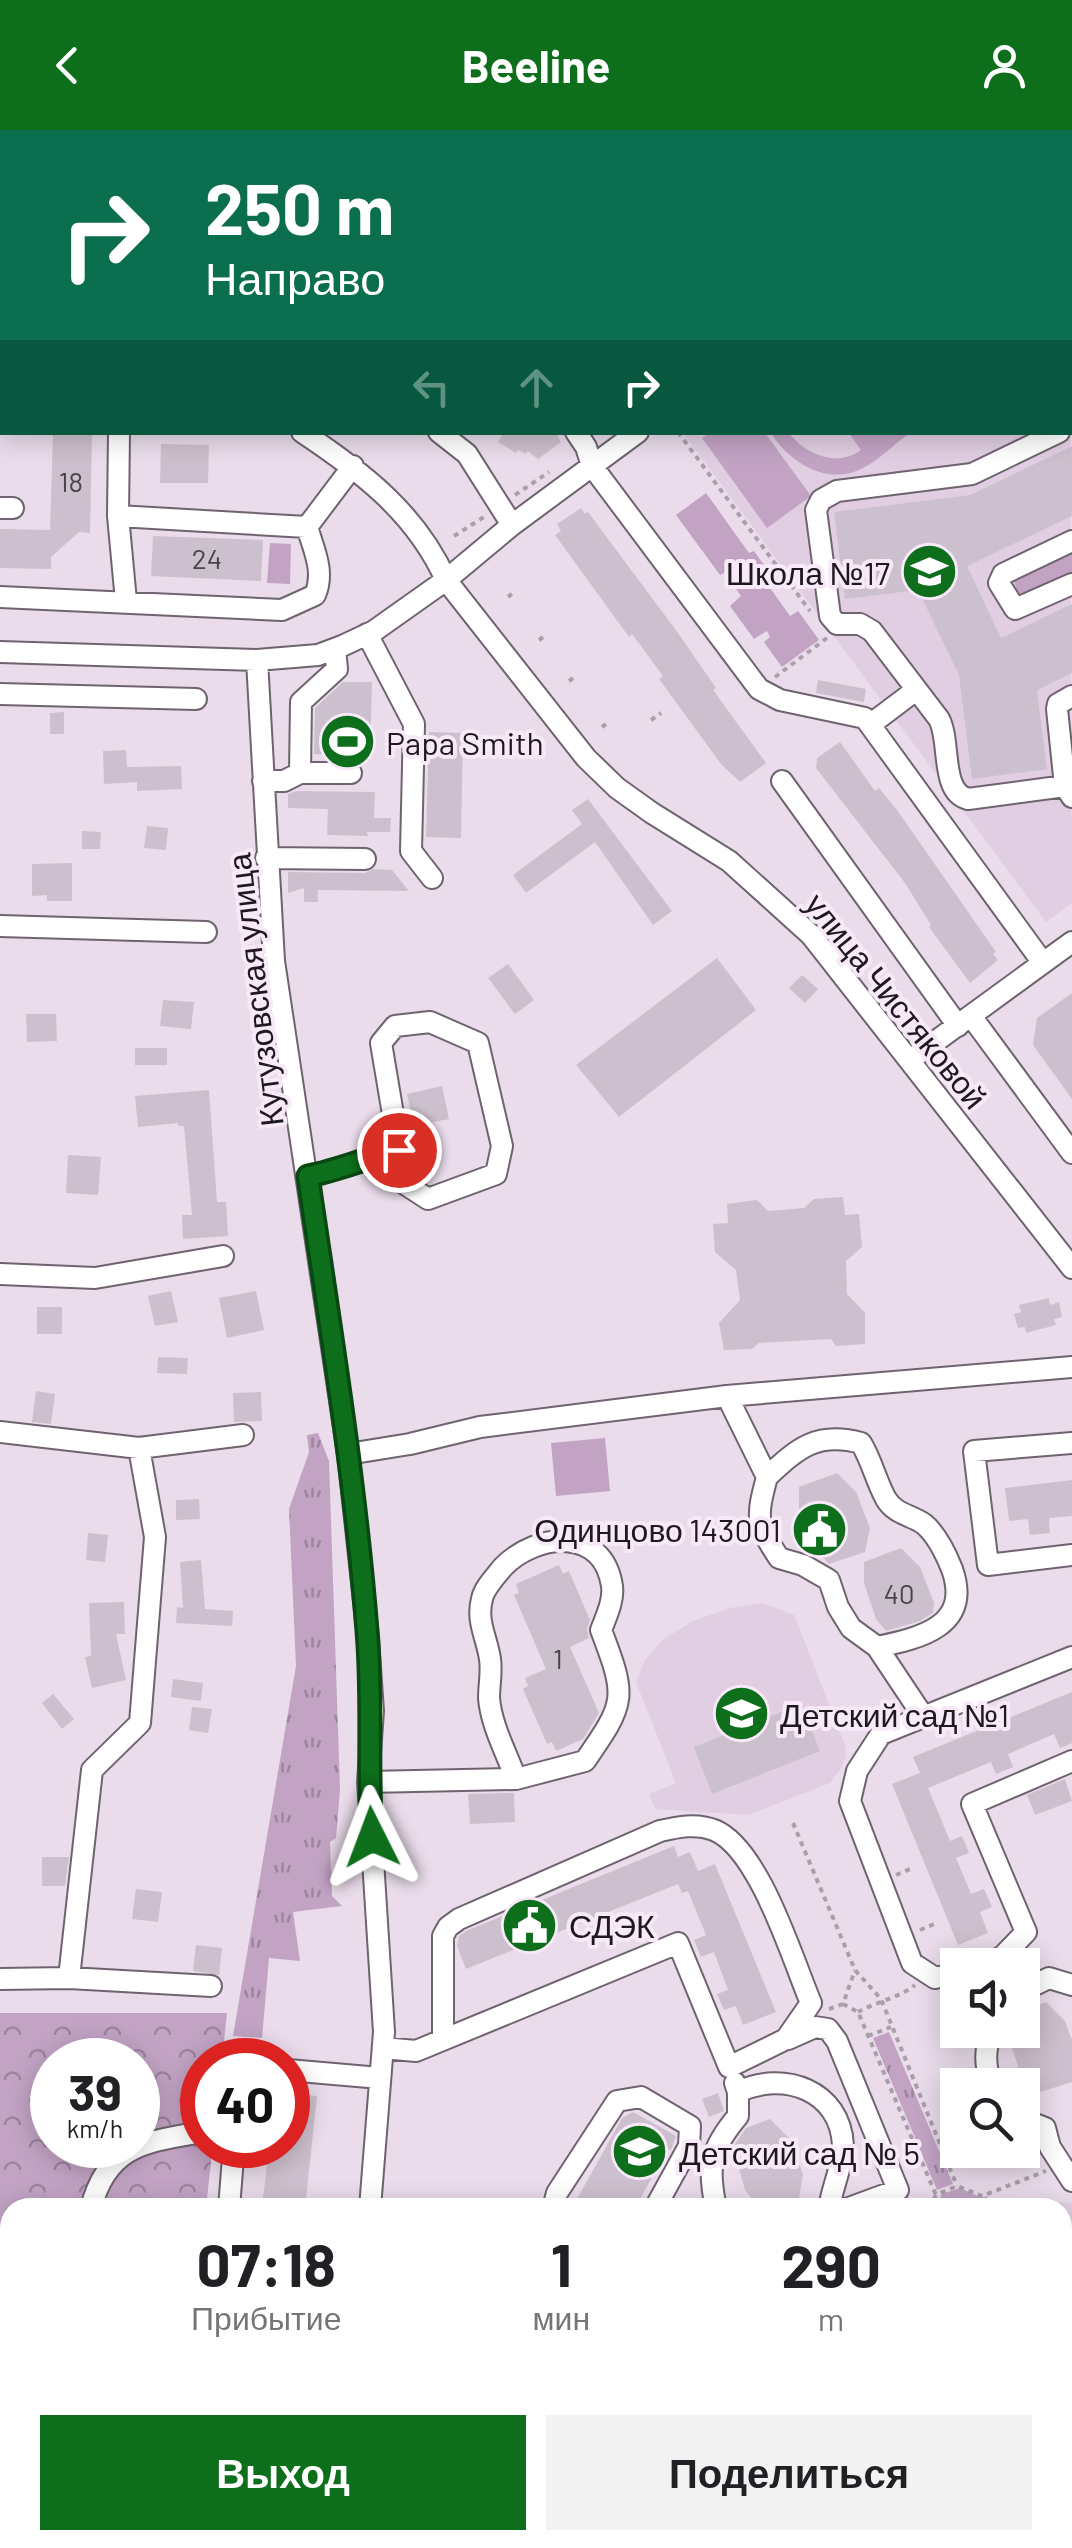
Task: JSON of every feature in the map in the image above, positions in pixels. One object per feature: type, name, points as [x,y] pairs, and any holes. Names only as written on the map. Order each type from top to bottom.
[{"type":"street","points":[[118,435],[118,516],[126,602]]},
{"type":"street","name":"улица Чистяковой","points":[[306,435],[353,466],[403,512],[434,553],[446,580],[586,758],[617,788],[728,861],[811,934],[1072,1268]]},
{"type":"street","points":[[443,435],[467,454],[512,525]]},
{"type":"street","points":[[578,435],[592,466],[759,688],[780,700],[856,714],[871,724],[1043,963]]},
{"type":"street","points":[[0,652],[257,660],[335,649],[366,634],[446,580],[512,525],[634,435]]},
{"type":"street","points":[[1053,435],[972,474],[837,492],[817,505],[830,616],[837,624],[860,624],[872,631],[943,726],[952,786],[962,798],[1068,792],[1057,709],[1058,704],[1072,696]]},
{"type":"street","points":[[0,597],[282,610],[315,594],[320,583],[307,528],[353,466]]},
{"type":"street","points":[[118,516],[307,528]]},
{"type":"street","points":[[1072,541],[999,577],[1014,609],[1072,584]]},
{"type":"street","points":[[366,634],[414,724],[411,851],[432,878]]},
{"type":"street","points":[[300,772],[301,702],[337,669],[335,649]]},
{"type":"street","name":"Кутузовская улица","points":[[257,660],[274,961],[348,1454],[373,1711],[368,1782],[383,2048],[371,2198]]},
{"type":"street","points":[[871,724],[916,690]]},
{"type":"street","points":[[0,694],[196,699]]},
{"type":"street","points":[[263,781],[284,782],[300,772],[350,773]]},
{"type":"street","points":[[782,782],[965,1021],[1072,1153]]},
{"type":"street","points":[[266,858],[365,859]]},
{"type":"street","points":[[0,926],[206,932]]},
{"type":"street","points":[[910,1060],[1072,942]]},
{"type":"street","points":[[430,1022],[478,1044],[502,1146],[496,1174],[428,1199],[404,1184],[399,1150],[382,1043],[395,1026],[430,1022]]},
{"type":"street","points":[[308,1176],[341,1170],[361,1159],[399,1150]]},
{"type":"street","points":[[0,1274],[95,1278],[223,1256]]},
{"type":"street","points":[[348,1454],[410,1444],[480,1426],[726,1396],[1072,1367]]},
{"type":"street","points":[[726,1396],[768,1477]]},
{"type":"street","points":[[0,1432],[138,1448],[243,1435]]},
{"type":"street","points":[[877,1647],[910,1640],[936,1628],[952,1616],[958,1588],[942,1547],[924,1524],[898,1512],[886,1500],[871,1458],[861,1443],[839,1437],[800,1446],[768,1477],[760,1506],[760,1529],[779,1558],[803,1565],[829,1580],[838,1607],[851,1628],[877,1647],[923,1716]]},
{"type":"street","points":[[1072,1443],[974,1452],[988,1564],[1072,1555]]},
{"type":"street","points":[[68,1978],[92,1770],[140,1723],[154,1537],[138,1448]]},
{"type":"street","points":[[368,1782],[516,1779],[585,1761],[617,1712],[620,1688],[601,1630],[611,1605],[612,1585],[602,1563],[574,1541],[557,1540],[523,1551],[496,1576],[482,1596],[480,1626],[490,1659],[489,1701],[516,1779]]},
{"type":"street","points":[[940,1977],[935,1978],[912,1963],[850,1802],[857,1772],[881,1734],[1072,1657]]},
{"type":"street","points":[[1011,1948],[1026,1932],[972,1804],[1072,1762]]},
{"type":"street","points":[[443,2038],[443,1936],[448,1927],[660,1831],[689,1825],[714,1830],[738,1846],[756,1874],[810,2003],[786,2039]]},
{"type":"street","points":[[383,2048],[416,2050],[678,1943],[738,2092],[738,2116],[722,2135],[712,2156],[710,2183],[714,2198]]},
{"type":"street","points":[[0,1979],[68,1978],[212,1986]]},
{"type":"street","points":[[1040,1982],[1049,1978],[1072,1985]]},
{"type":"street","points":[[729,2067],[815,2027],[828,2029],[838,2042],[898,2190],[876,2198]]},
{"type":"street","points":[[310,2072],[380,2078]]},
{"type":"street","points":[[738,2092],[769,2082],[787,2082],[820,2096],[830,2109],[843,2144],[831,2198]]},
{"type":"street","points":[[556,2198],[617,2101],[641,2097],[690,2126],[690,2146],[661,2198]]},
{"type":"street","points":[[1040,2126],[1045,2128],[1066,2173]]},
{"type":"street","points":[[94,2198],[98,2182],[112,2161],[155,2140],[180,2136]]},
{"type":"street","points":[[230,2198],[232,2168]]},
{"type":"path","points":[[680,435],[818,622]]},
{"type":"path","points":[[454,536],[557,466]]},
{"type":"path","points":[[508,597],[514,592]]},
{"type":"path","points":[[540,640],[546,636]]},
{"type":"path","points":[[759,688],[829,636]]},
{"type":"path","points":[[569,681],[576,676]]},
{"type":"path","points":[[651,720],[661,713]]},
{"type":"path","points":[[602,726],[609,722]]},
{"type":"path","points":[[793,1824],[855,1970],[881,1999],[958,2186]]},
{"type":"path","points":[[893,1876],[910,1869]]},
{"type":"path","points":[[916,1931],[934,1924]]},
{"type":"path","points":[[817,2016],[843,2004],[855,1970]]},
{"type":"path","points":[[843,2004],[858,2012],[936,2194],[934,2198]]},
{"type":"path","points":[[868,2036],[892,2026]]},
{"type":"path","points":[[936,2194],[958,2186],[982,2196],[1066,2173]]},
{"type":"shaded area","name":"Школа №17","points":[[684,435],[1070,435],[1072,903],[1046,922]]},
{"type":"shaded area","name":"Детский сад №1","points":[[763,1603],[794,1615],[845,1745],[846,1757],[840,1770],[830,1783],[749,1815],[655,1809],[649,1794],[676,1783],[636,1682],[645,1660],[662,1640],[693,1621],[730,1608]]},
{"type":"green space","points":[[766,435],[811,496],[767,528],[702,438]]},
{"type":"green space","points":[[772,435],[791,435],[812,452],[842,458],[861,450],[850,435],[908,435],[866,467],[846,474],[809,468]]},
{"type":"green space","points":[[706,493],[749,553],[754,551],[771,575],[765,581],[790,616],[798,611],[819,640],[782,667],[764,642],[770,637],[767,631],[754,639],[730,606],[741,596],[724,573],[720,575],[676,515]]},
{"type":"green space","points":[[270,543],[291,544],[290,584],[267,583]]},
{"type":"green space","points":[[1072,549],[1072,574],[1026,596],[1017,592],[1014,579]]},
{"type":"green space","points":[[318,1433],[329,1461],[340,1789],[336,1838],[330,1842],[332,1896],[342,1906],[293,1912],[300,1961],[269,1958],[262,2038],[233,2036],[296,1666],[289,1509],[309,1452],[307,1435]]},
{"type":"green space","points":[[605,1438],[610,1491],[556,1496],[551,1443]]},
{"type":"green space","points":[[0,2013],[227,2013],[224,2038],[180,2038],[180,2168],[210,2168],[207,2198],[0,2198]]},
{"type":"green space","points":[[889,2032],[940,2153],[940,2168],[946,2168],[953,2184],[937,2190],[873,2038]]},
{"type":"green space","points":[[960,2188],[982,2198],[940,2198]]},
{"type":"building","points":[[53,435],[92,435],[90,533],[79,532],[51,557],[51,569],[0,568],[0,529],[50,530]]},
{"type":"building","points":[[502,435],[557,435],[561,442],[538,459],[528,451],[516,453],[498,442]]},
{"type":"building","points":[[161,444],[209,445],[208,483],[160,483]]},
{"type":"building","points":[[1072,446],[1072,516],[967,566],[1001,638],[1072,604],[1072,673],[1037,690],[1047,769],[972,779],[959,675],[918,590],[845,599],[834,512],[970,495]]},
{"type":"building","points":[[581,508],[585,514],[588,512],[678,633],[766,763],[740,782],[721,764],[659,679],[663,676],[632,634],[629,637],[555,535],[561,531],[557,524]]},
{"type":"building","points":[[153,536],[263,540],[261,581],[151,576]]},
{"type":"building","points":[[818,680],[866,689],[864,702],[816,693]]},
{"type":"building","points":[[343,682],[372,682],[370,755],[314,754],[315,708]]},
{"type":"building","points":[[64,712],[64,734],[50,734],[50,713]]},
{"type":"building","points":[[429,732],[463,733],[461,838],[426,837]]},
{"type":"building","points":[[840,742],[875,791],[879,788],[897,810],[996,952],[993,954],[998,960],[970,983],[929,927],[905,883],[816,768],[817,758]]},
{"type":"building","points":[[126,750],[127,767],[181,766],[182,789],[137,791],[137,782],[104,784],[103,751]]},
{"type":"building","points":[[375,792],[374,818],[391,818],[390,832],[327,835],[328,809],[288,808],[288,794]]},
{"type":"building","points":[[588,799],[672,911],[653,925],[595,842],[526,893],[513,875],[582,824],[572,810]]},
{"type":"building","points":[[147,826],[168,828],[166,850],[144,848]]},
{"type":"building","points":[[82,831],[101,832],[100,849],[82,849]]},
{"type":"building","points":[[72,863],[72,901],[47,901],[47,895],[32,896],[32,864]]},
{"type":"building","points":[[392,870],[409,891],[318,890],[318,902],[304,902],[304,888],[288,893],[288,872],[365,873]]},
{"type":"building","points":[[717,958],[756,1010],[619,1117],[576,1065]]},
{"type":"building","points":[[508,964],[534,1000],[515,1014],[488,978]]},
{"type":"building","points":[[802,975],[818,989],[805,1003],[789,988]]},
{"type":"building","points":[[1072,993],[1072,1099],[1033,1045],[1037,1018]]},
{"type":"building","points":[[163,1000],[194,1002],[191,1029],[160,1026]]},
{"type":"building","points":[[26,1014],[56,1014],[57,1041],[27,1042]]},
{"type":"building","points":[[135,1048],[167,1048],[167,1065],[135,1065]]},
{"type":"building","points":[[442,1086],[449,1119],[414,1126],[407,1094]]},
{"type":"building","points":[[209,1090],[217,1202],[226,1202],[228,1236],[183,1239],[182,1215],[192,1215],[184,1126],[178,1123],[138,1127],[135,1096]]},
{"type":"building","points":[[68,1155],[101,1157],[98,1195],[66,1193]]},
{"type":"building","points":[[843,1197],[845,1215],[859,1214],[862,1247],[846,1261],[847,1294],[865,1313],[865,1344],[836,1346],[831,1339],[759,1343],[752,1349],[724,1350],[719,1323],[740,1300],[736,1270],[715,1252],[713,1224],[728,1223],[727,1204],[757,1200],[768,1211],[804,1208],[814,1199]]},
{"type":"building","points":[[171,1291],[178,1322],[155,1326],[148,1296]]},
{"type":"building","points":[[256,1291],[264,1330],[227,1338],[219,1298]]},
{"type":"building","points":[[1049,1298],[1050,1305],[1059,1302],[1062,1317],[1054,1319],[1056,1325],[1026,1333],[1025,1327],[1018,1328],[1014,1314],[1021,1312],[1019,1305]]},
{"type":"building","points":[[37,1307],[62,1307],[62,1334],[37,1334]]},
{"type":"building","points":[[158,1357],[188,1358],[187,1374],[157,1373]]},
{"type":"building","points":[[36,1391],[55,1394],[51,1424],[32,1422]]},
{"type":"building","points":[[261,1392],[262,1421],[234,1422],[233,1393]]},
{"type":"building","points":[[837,1473],[856,1492],[870,1528],[865,1552],[829,1564],[811,1544],[799,1508],[799,1487]]},
{"type":"building","points":[[1072,1480],[1072,1516],[1049,1518],[1050,1533],[1030,1535],[1028,1519],[1009,1521],[1005,1488]]},
{"type":"building","points":[[199,1499],[200,1519],[176,1520],[176,1500]]},
{"type":"building","points":[[88,1533],[108,1535],[105,1562],[86,1560]]},
{"type":"building","points":[[901,1548],[920,1567],[934,1603],[933,1613],[886,1631],[876,1619],[864,1583],[864,1562]]},
{"type":"building","points":[[201,1560],[205,1609],[233,1611],[232,1626],[176,1623],[177,1607],[183,1608],[180,1562]]},
{"type":"building","points":[[559,1565],[563,1574],[569,1571],[590,1620],[589,1638],[570,1647],[599,1713],[583,1739],[556,1751],[552,1742],[547,1744],[523,1689],[528,1686],[525,1678],[546,1669],[514,1595],[519,1593],[516,1584]]},
{"type":"building","points":[[124,1602],[125,1634],[116,1634],[126,1680],[92,1688],[85,1657],[91,1656],[89,1603]]},
{"type":"building","points":[[173,1679],[203,1683],[201,1701],[171,1697]]},
{"type":"building","points":[[1072,1692],[1072,1743],[1060,1748],[1054,1734],[1008,1754],[1013,1767],[996,1774],[991,1762],[928,1788],[950,1841],[962,1836],[969,1853],[956,1858],[971,1894],[984,1889],[992,1907],[980,1912],[988,1933],[958,1945],[892,1784],[920,1773],[913,1757]]},
{"type":"building","points":[[53,1694],[74,1719],[62,1729],[42,1703]]},
{"type":"building","points":[[801,1704],[820,1751],[712,1794],[694,1747]]},
{"type":"building","points":[[192,1707],[212,1709],[208,1733],[189,1730]]},
{"type":"building","points":[[1065,1779],[1072,1801],[1035,1815],[1027,1795]]},
{"type":"building","points":[[514,1793],[515,1822],[470,1824],[468,1794]]},
{"type":"building","points":[[674,1846],[678,1857],[690,1852],[698,1871],[715,1864],[776,2012],[743,2025],[736,2006],[724,2010],[717,1994],[728,1990],[714,1952],[701,1957],[694,1940],[706,1935],[688,1891],[682,1893],[678,1884],[466,1969],[457,1946],[459,1936],[466,1931]]},
{"type":"building","points":[[42,1857],[69,1857],[65,1886],[42,1886]]},
{"type":"building","points":[[136,1889],[162,1892],[158,1922],[132,1919]]},
{"type":"building","points":[[196,1945],[222,1948],[219,1975],[193,1971]]},
{"type":"building","points":[[1046,2002],[1065,2021],[1072,2040],[1072,2082],[1040,2092],[1040,2068],[1019,2068],[1012,2048],[1040,2048],[1040,2004]]},
{"type":"building","points":[[718,2093],[724,2111],[709,2117],[702,2099]]},
{"type":"building","points":[[310,2095],[317,2096],[310,2161]]},
{"type":"building","points":[[633,2112],[676,2136],[671,2150],[668,2149],[641,2198],[578,2198],[622,2118]]},
{"type":"building","points":[[770,2119],[789,2138],[803,2174],[799,2198],[751,2198],[745,2190],[733,2147],[746,2128]]},
{"type":"building","points":[[266,2168],[309,2168],[306,2198],[263,2198]]},
{"type":"place","name":"Школа №17","points":[[929,572]]},
{"type":"place","name":"Papa Smith","points":[[347,742]]},
{"type":"place","name":"Одинцово 143001","points":[[820,1529]]},
{"type":"place","name":"Детский сад №1","points":[[741,1714]]},
{"type":"place","name":"СДЭК","points":[[530,1925]]},
{"type":"place","name":"Детский сад № 5","points":[[640,2152]]},
{"type":"route","points":[[372,1837],[368,1782],[373,1711],[367,1628],[348,1454],[308,1176],[341,1170],[361,1159],[399,1150]]}]
